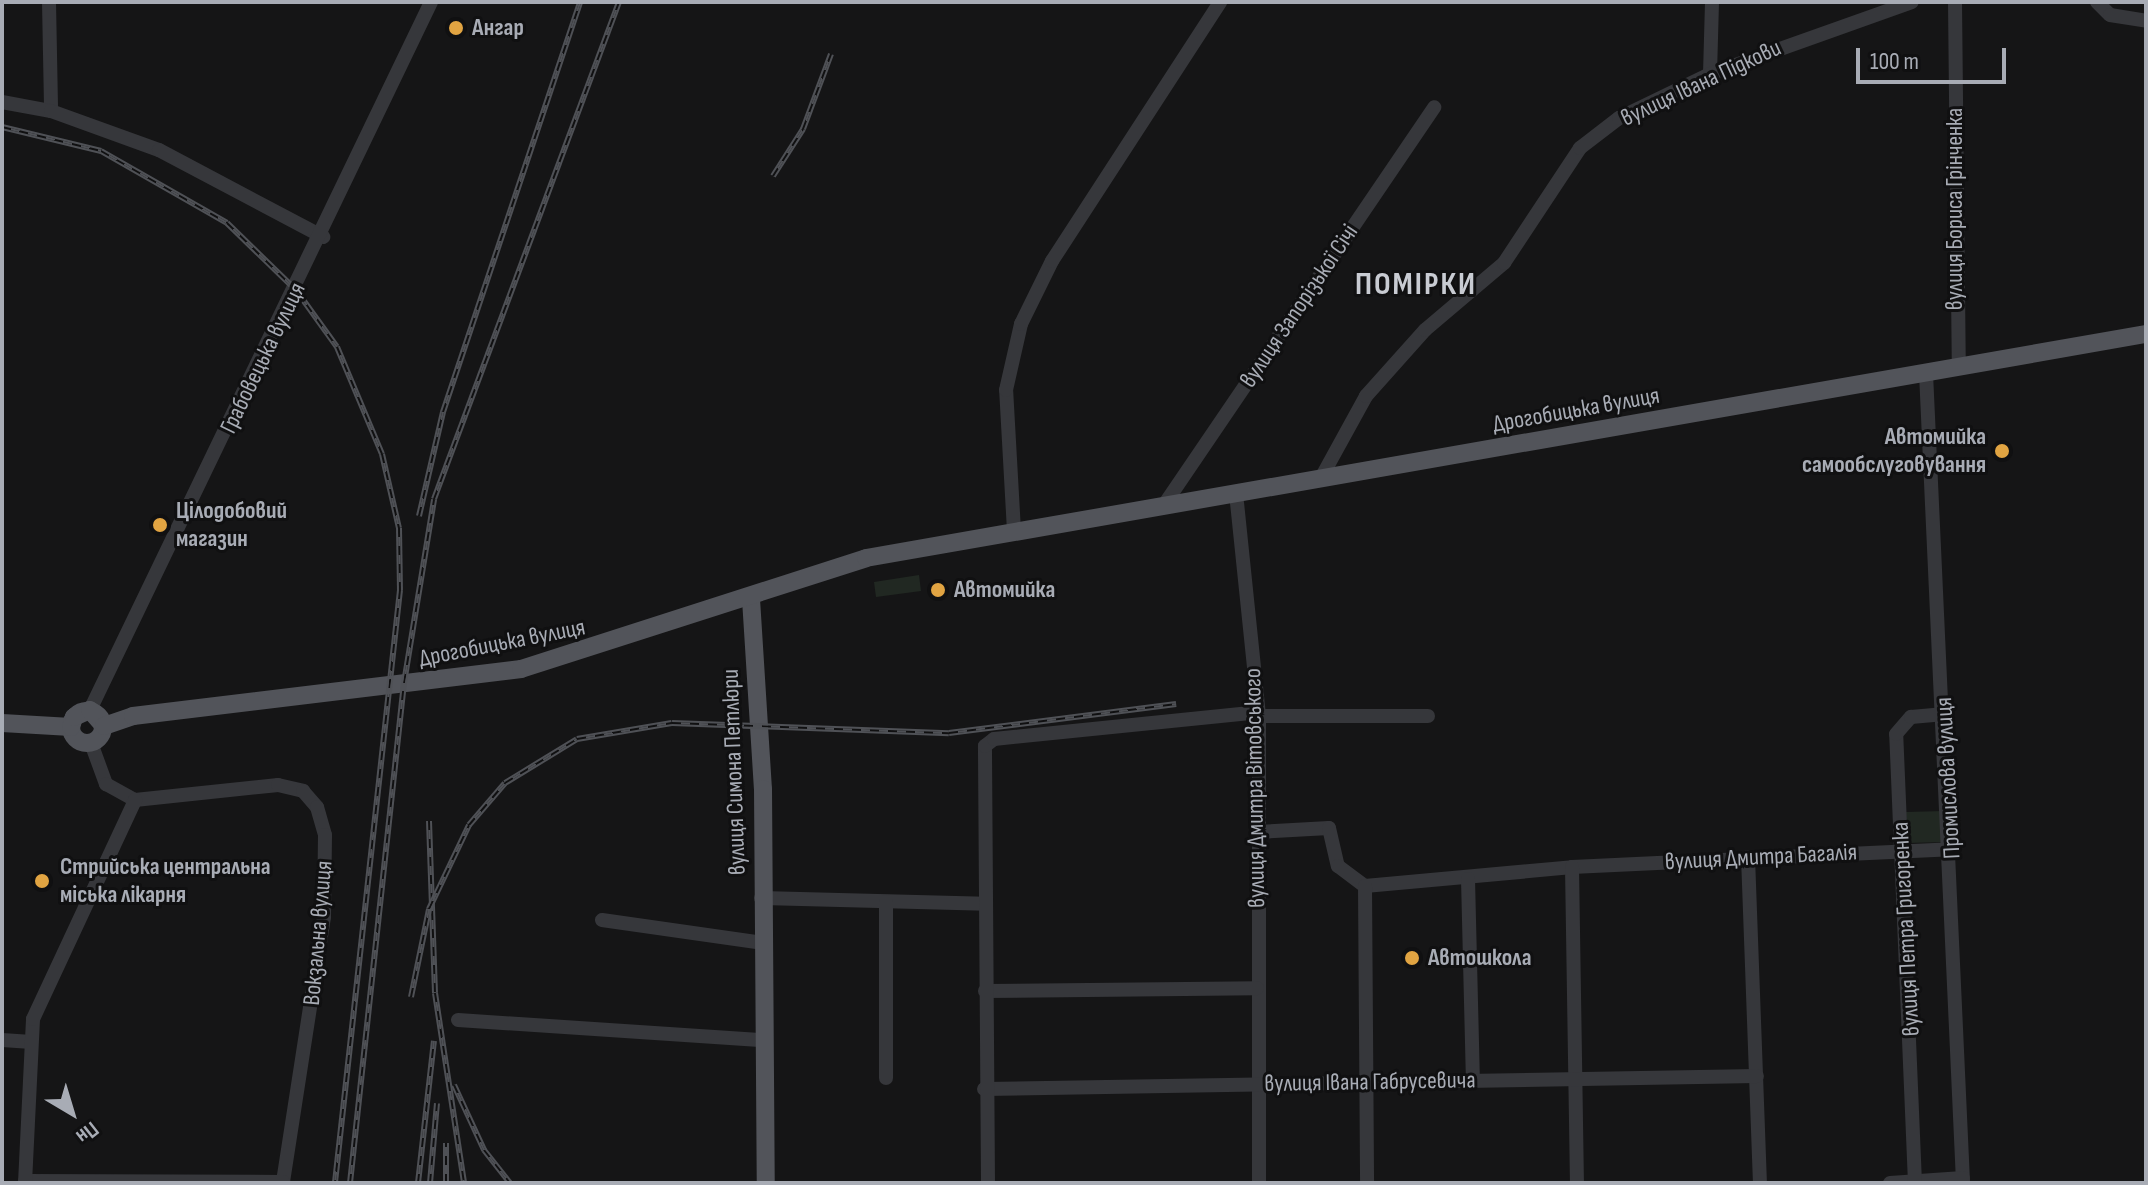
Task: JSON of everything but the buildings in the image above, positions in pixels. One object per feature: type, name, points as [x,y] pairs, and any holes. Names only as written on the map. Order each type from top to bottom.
[{"type":"main road","name":"Дрогобицька вулиця","points":[[104,726],[133,716],[455,679],[556,662],[866,558],[2146,334]]},
{"type":"main road","name":"вулиця Симона Петлюри","points":[[751,599],[763,789],[761,898],[766,1183]]},
{"type":"main road","points":[[90,710],[104,726],[91,743],[75,738],[71,727],[79,713],[90,710]]},
{"type":"main road","points":[[2,723],[71,727]]},
{"type":"street","points":[[49,2],[51,111]]},
{"type":"street","name":"Грабовецька вулиця","points":[[90,710],[323,237],[431,2]]},
{"type":"street","points":[[1014,531],[1006,390],[1021,324],[1052,261],[1220,2]]},
{"type":"street","points":[[1710,74],[1712,2]]},
{"type":"street","name":"вулиця Івана Підкови","points":[[1321,478],[1366,396],[1425,330],[1504,263],[1580,148],[1619,118],[1710,74],[1912,2]]},
{"type":"street","name":"вулиця Бориса Грінченка","points":[[1955,2],[1959,367]]},
{"type":"street","points":[[2097,2],[2110,15],[2146,21]]},
{"type":"street","points":[[2,102],[51,111],[159,150],[323,237]]},
{"type":"street","name":"вулиця Запорізької Січі","points":[[1164,505],[1434,107]]},
{"type":"street","name":"Промислова вулиця","points":[[1926,373],[1945,714],[1963,1181]]},
{"type":"street","name":"вулиця Дмитра Вітовського","points":[[1236,493],[1259,714],[1259,1183]]},
{"type":"street","points":[[988,1183],[984,1089],[982,752],[994,739],[1259,714],[1428,716]]},
{"type":"street","name":"вулиця Петра Григоренка","points":[[1915,1182],[1896,734],[1911,717],[1945,714]]},
{"type":"street","points":[[91,743],[106,784],[135,800],[46,985],[28,1042],[25,1182],[283,1183]]},
{"type":"street","name":"Вокзальна вулиця","points":[[135,800],[278,785],[303,791],[317,807],[325,835],[324,917],[283,1183]]},
{"type":"street","points":[[1258,832],[1329,828],[1338,866],[1365,886],[1367,1183]]},
{"type":"street","name":"вулиця Дмитра Багалія","points":[[1365,886],[1468,879],[1572,867],[1951,849]]},
{"type":"street","points":[[1748,857],[1760,1183]]},
{"type":"street","points":[[1572,867],[1578,1078],[1577,1183]]},
{"type":"street","points":[[1468,879],[1473,1080]]},
{"type":"street","points":[[761,898],[985,904]]},
{"type":"street","points":[[886,902],[886,1078]]},
{"type":"street","points":[[602,920],[763,943]]},
{"type":"street","points":[[985,991],[1257,988]]},
{"type":"street","points":[[458,1020],[763,1040]]},
{"type":"street","points":[[2,1040],[28,1042]]},
{"type":"street","name":"вулиця Івана Габрусевича","points":[[984,1089],[1757,1076]]},
{"type":"street","points":[[1890,1183],[1963,1181]]},
{"type":"shaded area","points":[[919,575],[921,591],[876,597],[874,582]]},
{"type":"shaded area","points":[[1944,811],[1945,842],[1907,843],[1906,812]]},
{"type":"railway","points":[[419,516],[443,412],[580,2]]},
{"type":"railway","points":[[350,1183],[404,683],[434,499],[619,2]]},
{"type":"railway","points":[[773,176],[803,129],[831,54]]},
{"type":"railway","points":[[2,127],[101,151],[227,223],[296,290],[337,347],[382,454],[399,528],[400,590],[335,1183]]},
{"type":"railway","points":[[411,997],[429,909],[469,825],[505,783],[577,739],[672,723],[949,733],[1176,704]]},
{"type":"railway","points":[[429,821],[435,993],[464,1183]]},
{"type":"railway","points":[[418,1183],[434,1041]]},
{"type":"railway","points":[[454,1085],[484,1150],[510,1183]]},
{"type":"railway","points":[[430,1183],[437,1103]]},
{"type":"railway","points":[[446,1143],[446,1183]]},
{"type":"place","name":"Ангар","points":[[456,28]]},
{"type":"place","name":"Автомийка самообслуговування","points":[[2002,451]]},
{"type":"place","name":"Цілодобовий магазин","points":[[160,525]]},
{"type":"place","name":"Автомийка","points":[[938,590]]},
{"type":"place","name":"Стрийська центральна міська лікарня","points":[[42,881]]},
{"type":"place","name":"Автошкола","points":[[1412,958]]},
{"type":"district","name":"ПОМІРКИ","points":[[1416,285]]}]
